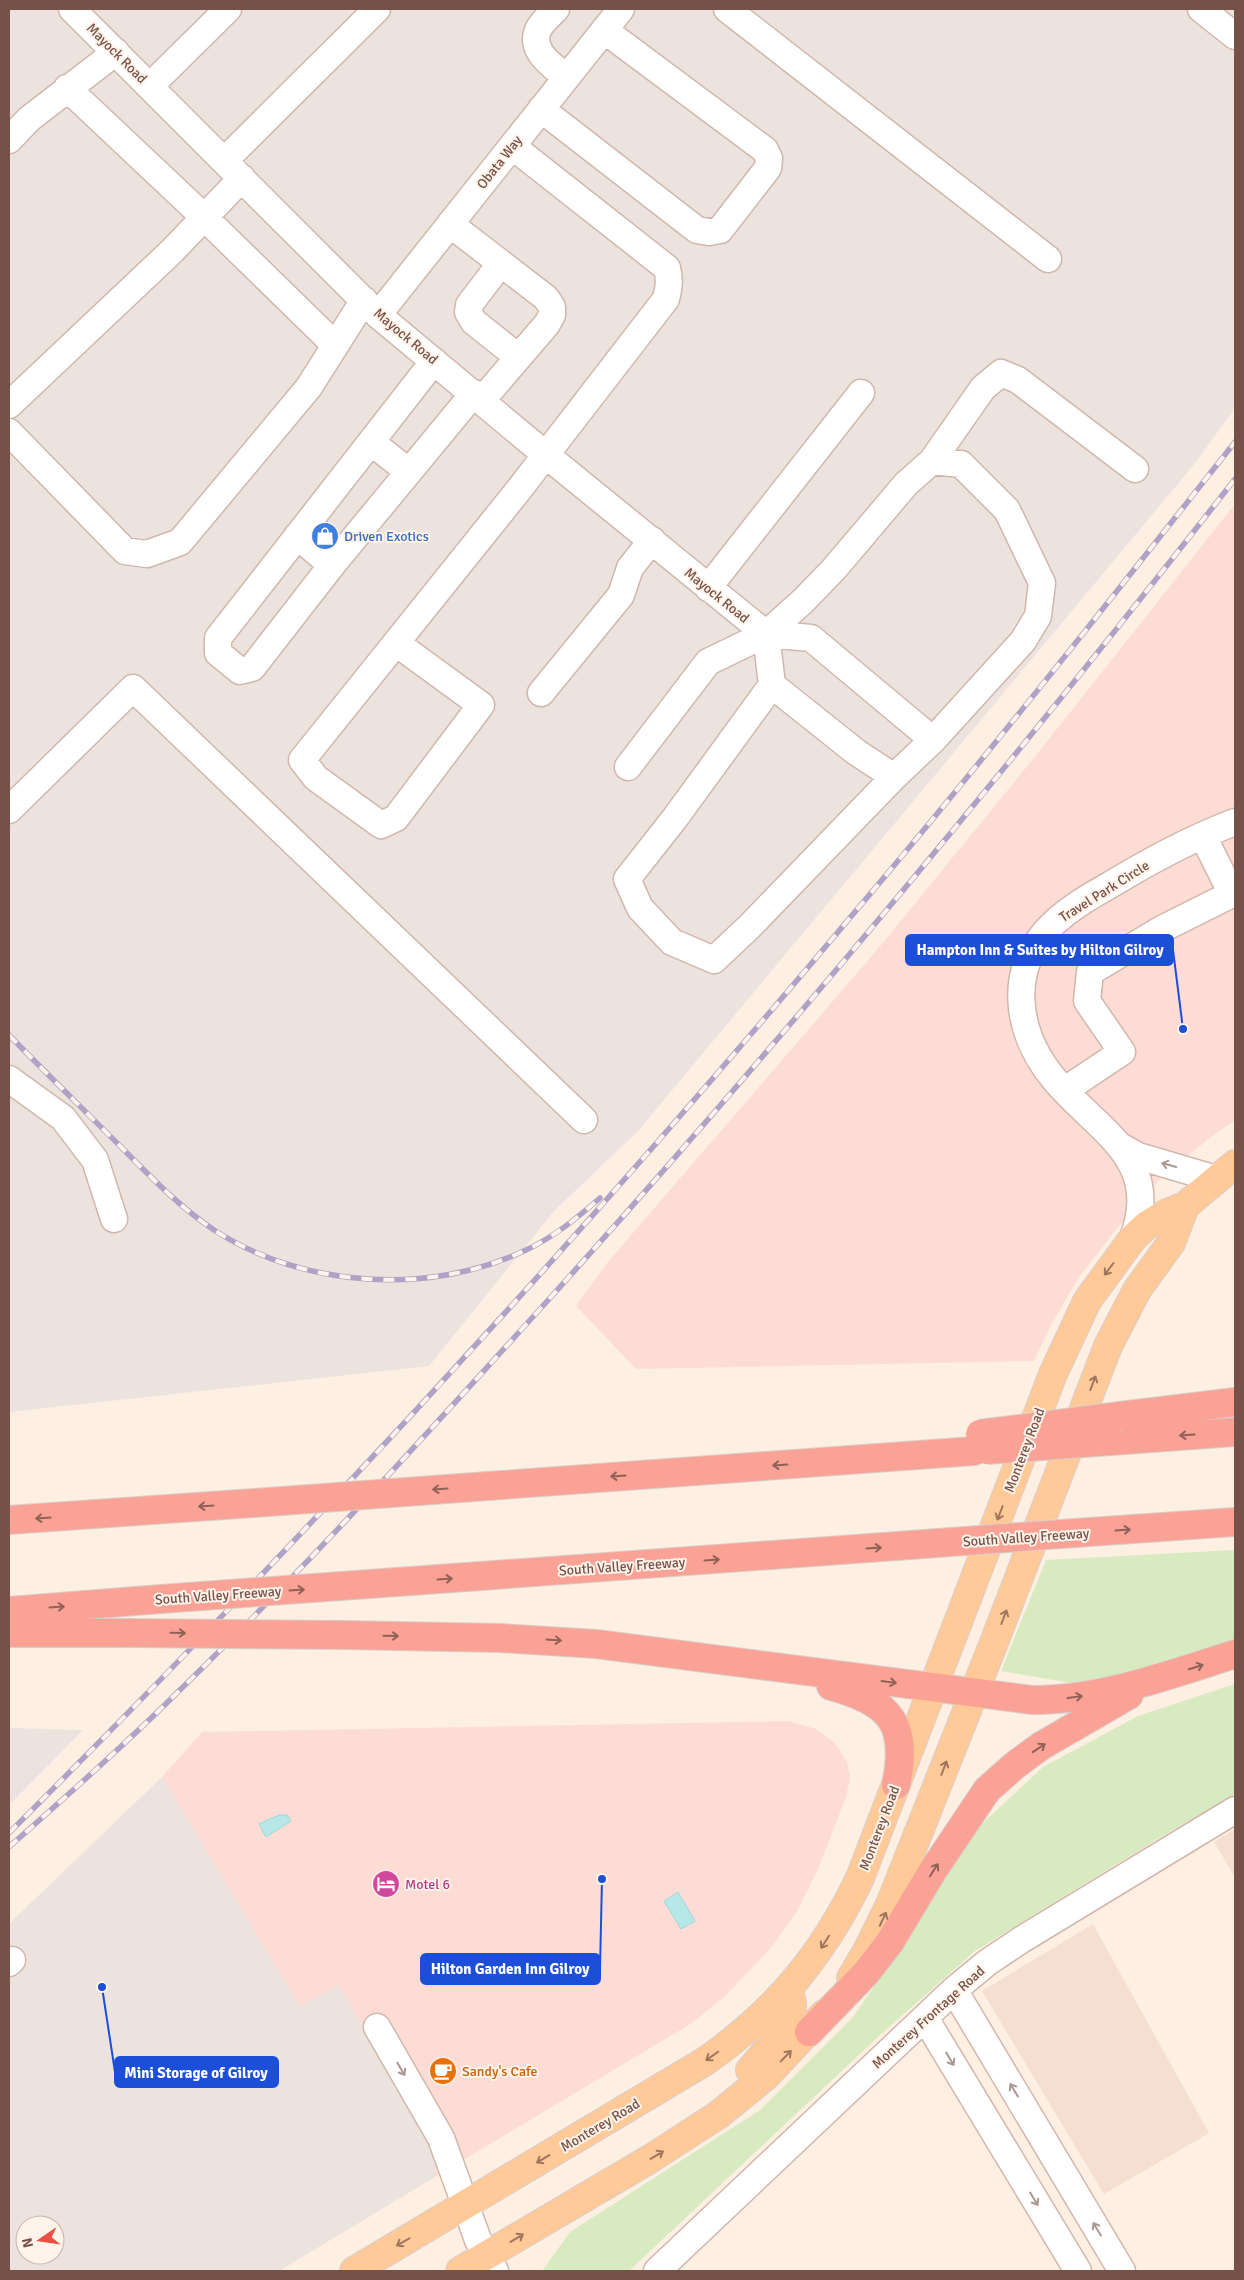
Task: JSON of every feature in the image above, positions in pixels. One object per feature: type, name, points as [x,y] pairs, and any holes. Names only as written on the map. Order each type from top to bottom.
[{"type":"highway","points":[[9,1520],[828,1461],[977,1442],[1120,1416],[1235,1402]]},
{"type":"highway","points":[[977,1442],[1111,1441],[1235,1432]]},
{"type":"highway","name":"South Valley Freeway","points":[[9,1611],[1235,1522]]},
{"type":"highway","points":[[9,1633],[500,1638],[596,1644],[696,1655],[933,1688],[1017,1698],[1052,1700],[1093,1695],[1156,1679],[1235,1654]]},
{"type":"highway","points":[[596,1644],[728,1670],[826,1685],[862,1696],[884,1711],[896,1726],[900,1754],[896,1785]]},
{"type":"highway","points":[[808,2032],[856,1984],[890,1942],[932,1872],[988,1790],[1014,1766],[1041,1746],[1156,1679]]},
{"type":"main road","name":"Monterey Road","points":[[354,2271],[704,2062],[753,2024],[788,1989],[821,1948],[842,1915],[862,1872],[1060,1356],[1087,1302],[1133,1238],[1148,1225],[1167,1213],[1185,1206],[1226,1171]]},
{"type":"main road","name":"Monterey Road","points":[[460,2271],[491,2264],[718,2115],[751,2089],[808,2032],[846,1985],[877,1931],[974,1693],[1108,1346],[1137,1290],[1171,1242],[1185,1206]]},
{"type":"main road","points":[[685,2137],[744,2077],[776,2038],[785,2024],[792,2007],[788,1989]]},
{"type":"street","name":"Mayock Road","points":[[73,9],[371,307],[546,455],[766,634]]},
{"type":"street","points":[[150,86],[228,9]]},
{"type":"street","points":[[9,405],[172,251],[204,217],[233,170],[377,9]]},
{"type":"street","points":[[556,9],[538,31],[536,44],[541,55],[566,77]]},
{"type":"street","name":"Obata Way","points":[[9,432],[125,551],[146,554],[180,542],[308,387],[335,345],[450,224],[621,9]]},
{"type":"street","points":[[727,9],[1048,258]]},
{"type":"street","points":[[1201,9],[1235,36]]},
{"type":"street","points":[[541,109],[697,230],[709,232],[720,230],[768,168],[769,158],[765,150],[604,30]]},
{"type":"street","points":[[9,140],[29,119],[116,52]]},
{"type":"street","points":[[67,88],[204,217],[335,345]]},
{"type":"street","points":[[396,643],[481,705],[396,818],[381,825],[316,778],[302,760],[546,455],[666,299],[670,280],[667,268],[512,146]]},
{"type":"street","points":[[434,361],[218,638],[218,653],[240,671],[252,668],[332,565],[408,472],[478,396],[518,357],[552,315],[552,307],[546,298],[450,224]]},
{"type":"street","points":[[501,263],[468,305],[468,312],[474,322],[518,357]]},
{"type":"street","points":[[628,767],[708,662],[766,634],[803,601],[834,569],[906,484],[932,461],[983,388],[1001,373],[1018,380],[1135,469]]},
{"type":"street","points":[[708,588],[861,393]]},
{"type":"street","points":[[371,442],[408,472]]},
{"type":"street","points":[[766,634],[772,685],[675,818],[627,879],[640,908],[672,942],[714,960],[750,926],[894,777],[933,740],[1023,641],[1038,616],[1042,583],[1007,510],[961,464],[932,461]]},
{"type":"street","points":[[297,536],[332,565]]},
{"type":"street","points":[[540,693],[621,595],[630,568],[652,540]]},
{"type":"street","points":[[766,634],[811,638],[933,740]]},
{"type":"street","points":[[772,685],[856,752],[894,777]]},
{"type":"street","points":[[9,810],[133,688],[584,1120]]},
{"type":"street","name":"Travel Park Circle","points":[[1133,1238],[1141,1215],[1141,1196],[1134,1168],[1122,1147],[1054,1079],[1032,1043],[1023,1019],[1020,993],[1023,978],[1037,943],[1054,923],[1077,906],[1146,863],[1235,822]]},
{"type":"street","points":[[1065,1090],[1122,1052],[1087,1001],[1090,972],[1162,929],[1232,894],[1203,836]]},
{"type":"street","points":[[9,1078],[63,1118],[95,1160],[114,1219]]},
{"type":"street","name":"Travel Park Circle","points":[[1122,1147],[1138,1156],[1226,1171]]},
{"type":"street","name":"Monterey Frontage Road","points":[[657,2271],[954,1990],[988,1962],[1235,1810]]},
{"type":"street","points":[[954,1990],[1122,2271]]},
{"type":"street","points":[[925,2018],[1078,2271]]},
{"type":"street","points":[[377,2027],[441,2138],[465,2206],[491,2264]]},
{"type":"shaded area","points":[[9,9],[1235,9],[1235,408],[1196,462],[638,1131],[554,1211],[429,1366],[9,1412]]},
{"type":"shaded area","points":[[1235,504],[1235,1120],[1161,1178],[1122,1222],[1079,1277],[1052,1323],[1034,1361],[636,1369],[576,1306],[607,1263],[877,950],[1034,758]]},
{"type":"shaded area","points":[[788,1721],[816,1729],[835,1743],[847,1762],[850,1778],[846,1797],[818,1869],[797,1911],[770,1949],[725,1996],[692,2023],[435,2177],[435,2149],[338,1985],[300,2007],[162,1777],[202,1732]]},
{"type":"shaded area","points":[[9,1728],[83,1730],[9,1805]]},
{"type":"shaded area","points":[[162,1777],[300,2007],[338,1985],[435,2149],[435,2177],[279,2271],[9,2271],[9,1924]]},
{"type":"shaded area","points":[[1235,1829],[1235,1877],[1214,1842]]},
{"type":"shaded area","points":[[1093,1924],[1209,2133],[1104,2194],[982,1991]]},
{"type":"green space","points":[[1235,1550],[1235,1645],[1171,1665],[1071,1683],[1001,1671],[1046,1560]]},
{"type":"green space","points":[[1235,1684],[1235,1794],[975,1951],[879,2036],[629,2271],[542,2271],[570,2232],[760,2110],[853,2017],[909,1936],[974,1831],[1043,1767],[1138,1716]]},
{"type":"water","points":[[279,1815],[287,1815],[291,1821],[266,1837],[259,1824]]},
{"type":"water","points":[[678,1892],[695,1921],[681,1929],[664,1901]]},
{"type":"railway","points":[[9,1833],[228,1610],[547,1267],[753,1032],[903,855],[1047,679],[1235,442]]},
{"type":"railway","points":[[9,1847],[121,1747],[232,1639],[366,1499],[541,1308],[720,1105],[896,900],[1067,691],[1235,479]]},
{"type":"railway","points":[[9,1035],[153,1179],[188,1211],[214,1230],[249,1249],[287,1264],[327,1274],[367,1279],[409,1279],[449,1274],[489,1265],[536,1245],[565,1227],[600,1198]]},
{"type":"place","name":"Driven Exotics","points":[[325,536]]},
{"type":"place","name":"Hampton Inn & Suites by Hilton Gilroy","points":[[1183,1029]]},
{"type":"place","name":"Hilton Garden Inn Gilroy","points":[[602,1879]]},
{"type":"place","name":"Motel 6","points":[[386,1884]]},
{"type":"place","name":"Mini Storage of Gilroy","points":[[102,1987]]},
{"type":"place","name":"Sandy's Cafe","points":[[443,2071]]}]
